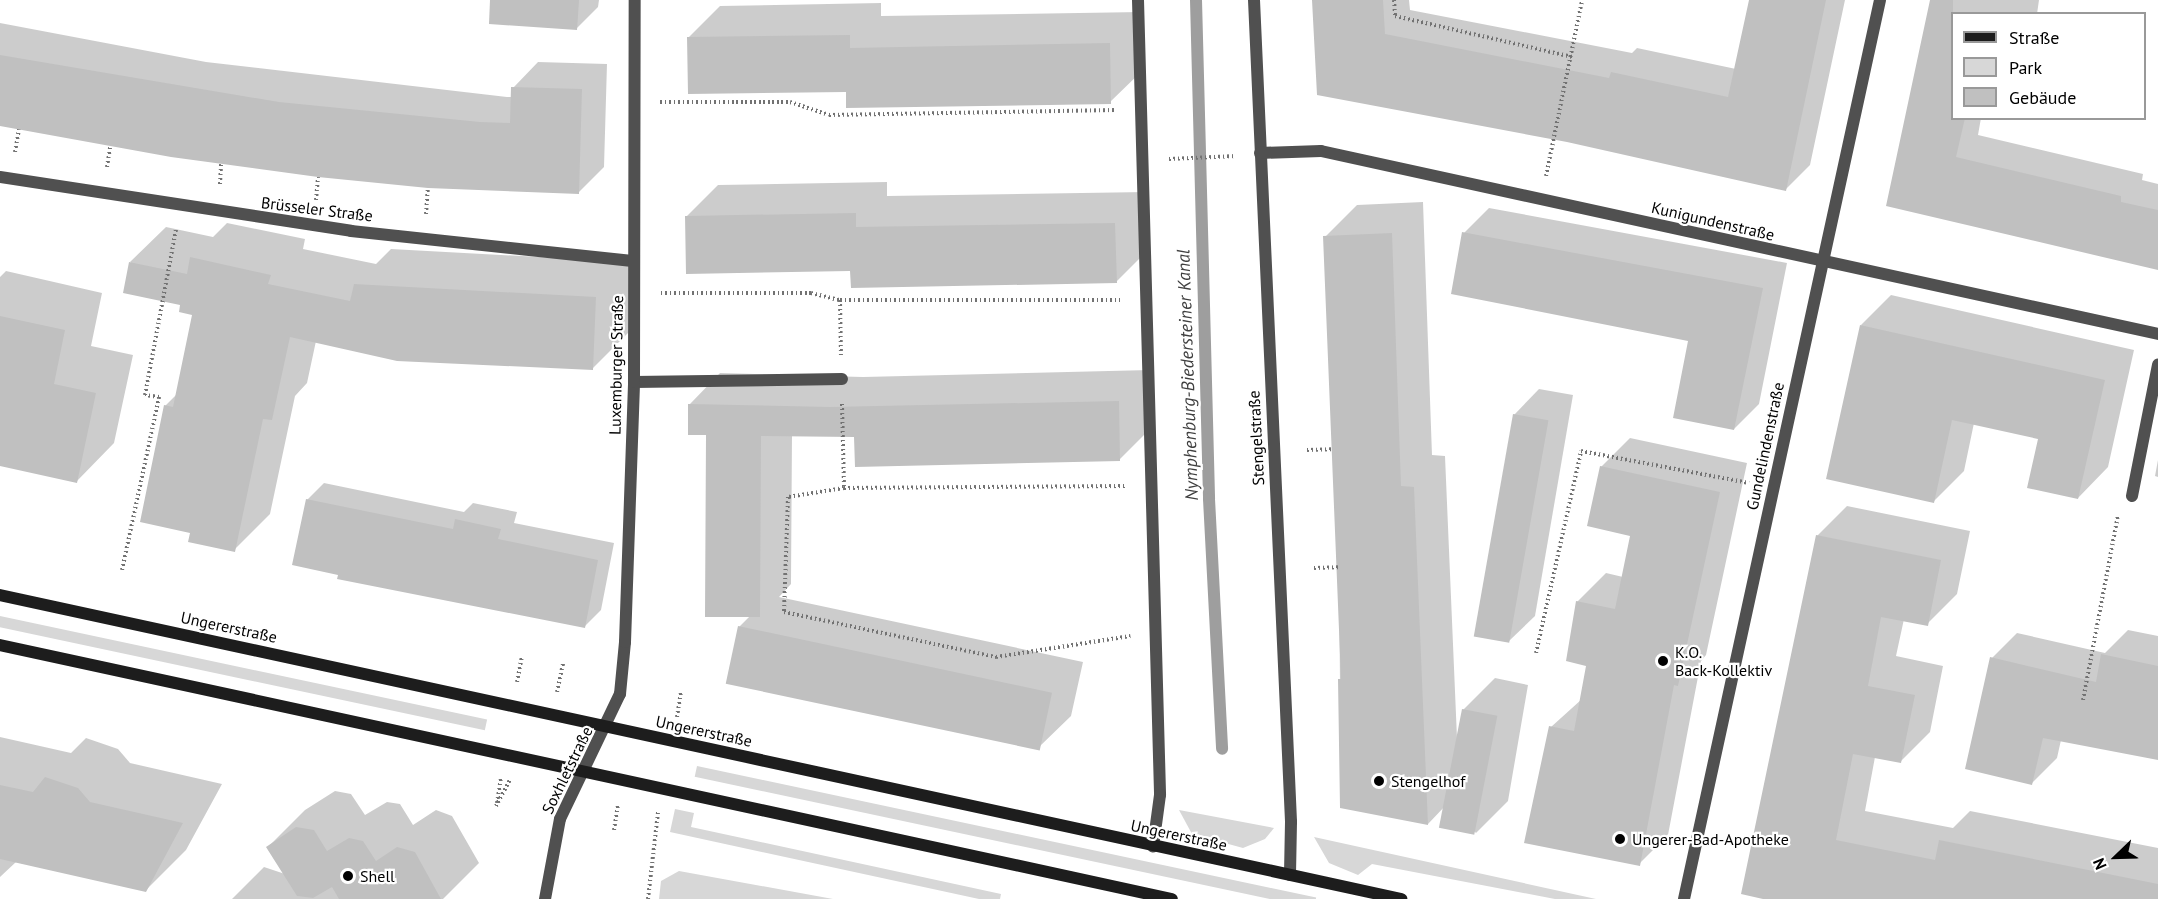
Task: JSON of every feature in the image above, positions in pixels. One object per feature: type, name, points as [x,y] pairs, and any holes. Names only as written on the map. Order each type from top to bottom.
[{"type":"main road","name":"Ungererstraße","points":[[0,595],[1401,899]]},
{"type":"main road","points":[[0,645],[1172,899]]},
{"type":"street","name":"Luxemburger Straße","points":[[606,727],[620,694],[625,642],[634,382],[632,261],[635,0]]},
{"type":"street","points":[[1138,0],[1143,110],[1161,795],[1153,847]]},
{"type":"street","name":"Stengelstraße","points":[[1254,0],[1290,810],[1290,875]]},
{"type":"street","name":"Gundelindenstraße","points":[[1684,899],[1821,262],[1880,0]]},
{"type":"street","name":"Kunigundenstraße","points":[[1260,153],[1321,151],[2158,334]]},
{"type":"street","name":"Brüsseler Straße","points":[[0,177],[180,207],[632,261]]},
{"type":"street","points":[[2132,496],[2158,365]]},
{"type":"street","points":[[634,382],[842,379]]},
{"type":"street","name":"Soxhletstraße","points":[[545,899],[560,819],[606,727]]},
{"type":"path","points":[[1394,0],[1395,16],[1572,57]]},
{"type":"path","points":[[1540,200],[1572,57],[1582,0]]},
{"type":"path","points":[[635,102],[790,102],[829,115],[1143,110]]},
{"type":"path","points":[[1172,159],[1227,157]]},
{"type":"path","points":[[122,570],[159,397],[146,395],[180,207]]},
{"type":"path","points":[[634,293],[812,293],[840,300],[1148,300]]},
{"type":"path","points":[[840,300],[844,488]]},
{"type":"path","points":[[1307,450],[1332,449]]},
{"type":"path","points":[[1536,653],[1581,451],[1773,488]]},
{"type":"path","points":[[1153,485],[844,488],[788,497],[784,612],[996,657],[1156,632]]},
{"type":"path","points":[[2083,700],[2120,506],[2132,496]]},
{"type":"path","points":[[1314,568],[1338,567]]},
{"type":"path","points":[[648,899],[652,837]]},
{"type":"green space","points":[[0,616],[487,720],[485,730],[0,627]]},
{"type":"green space","points":[[697,766],[1316,898],[1270,899],[695,777]]},
{"type":"green space","points":[[675,809],[694,813],[691,827],[1001,894],[1000,899],[979,899],[670,832]]},
{"type":"green space","points":[[1179,810],[1274,828],[1265,839],[1243,848],[1192,834]]},
{"type":"green space","points":[[1314,837],[1596,899],[1555,899],[1372,864],[1358,875],[1329,863]]},
{"type":"green space","points":[[679,871],[833,899],[659,899],[661,881]]},
{"type":"building","points":[[490,0],[579,0],[577,30],[489,24]]},
{"type":"building","points":[[1312,0],[1383,0],[1385,34],[1609,78],[1611,72],[1728,97],[1749,0],[1826,0],[1786,191],[1567,142],[1317,95]]},
{"type":"building","points":[[1930,0],[1953,0],[1951,120],[1965,120],[1956,157],[2121,196],[2121,202],[2158,210],[2158,270],[1886,206]]},
{"type":"building","points":[[850,35],[850,48],[1110,43],[1111,104],[846,108],[846,92],[688,94],[687,37]]},
{"type":"building","points":[[0,55],[279,102],[480,122],[510,123],[511,87],[582,89],[579,194],[428,188],[318,177],[171,157],[0,126]]},
{"type":"building","points":[[856,213],[856,227],[1115,223],[1117,283],[851,288],[850,271],[686,274],[685,216]]},
{"type":"building","points":[[1462,232],[1763,288],[1734,430],[1673,418],[1688,341],[1451,294]]},
{"type":"building","points":[[1392,233],[1401,486],[1414,487],[1428,825],[1340,808],[1338,679],[1341,679],[1323,236]]},
{"type":"building","points":[[190,257],[271,275],[268,284],[350,301],[354,284],[596,297],[593,370],[397,361],[290,337],[272,420],[263,419],[235,552],[188,542],[190,533],[140,522],[164,405],[173,407],[192,315],[179,312],[180,305],[123,293],[129,262],[187,274]]},
{"type":"building","points":[[0,316],[65,330],[54,384],[96,393],[77,483],[0,466]]},
{"type":"building","points":[[1860,325],[2105,380],[2078,499],[2027,488],[2038,439],[1952,420],[1934,503],[1826,479]]},
{"type":"building","points":[[1119,401],[1120,461],[855,467],[854,437],[761,436],[760,617],[705,617],[706,435],[688,435],[688,404],[830,407]]},
{"type":"building","points":[[1513,414],[1548,420],[1509,643],[1474,637]]},
{"type":"building","points":[[1600,466],[1720,492],[1678,686],[1674,685],[1640,866],[1524,843],[1549,726],[1574,731],[1586,666],[1566,661],[1576,601],[1615,609],[1630,536],[1587,526]]},
{"type":"building","points":[[306,499],[453,529],[455,519],[501,529],[498,539],[598,560],[585,628],[337,579],[338,575],[292,565]]},
{"type":"building","points":[[1816,535],[1941,560],[1928,626],[1881,617],[1868,686],[1915,695],[1901,763],[1853,754],[1836,840],[1935,860],[1939,840],[2158,884],[2158,899],[1763,899],[1741,894]]},
{"type":"building","points":[[738,626],[1052,693],[1040,750],[726,684]]},
{"type":"building","points":[[2101,654],[2158,666],[2158,760],[2043,738],[2032,785],[1965,769],[1990,657],[2096,682]]},
{"type":"building","points":[[1462,709],[1497,716],[1474,835],[1439,828]]},
{"type":"building","points":[[45,777],[78,788],[90,802],[183,823],[146,892],[0,859],[0,785],[33,792]]},
{"type":"building","points":[[296,827],[314,830],[327,851],[349,838],[363,841],[376,861],[397,847],[415,852],[441,899],[339,899],[332,887],[313,898],[297,896],[266,847]]},
{"type":"waterway","name":"Nymphenburg-Biedersteiner Kanal","points":[[1196,0],[1209,499],[1222,749]]},
{"type":"place","name":"K.O. Back-Kollektiv","points":[[1663,661]]},
{"type":"place","name":"Stengelhof","points":[[1379,781]]},
{"type":"place","name":"Ungerer-Bad-Apotheke","points":[[1620,839]]},
{"type":"place","name":"Shell","points":[[348,876]]}]
